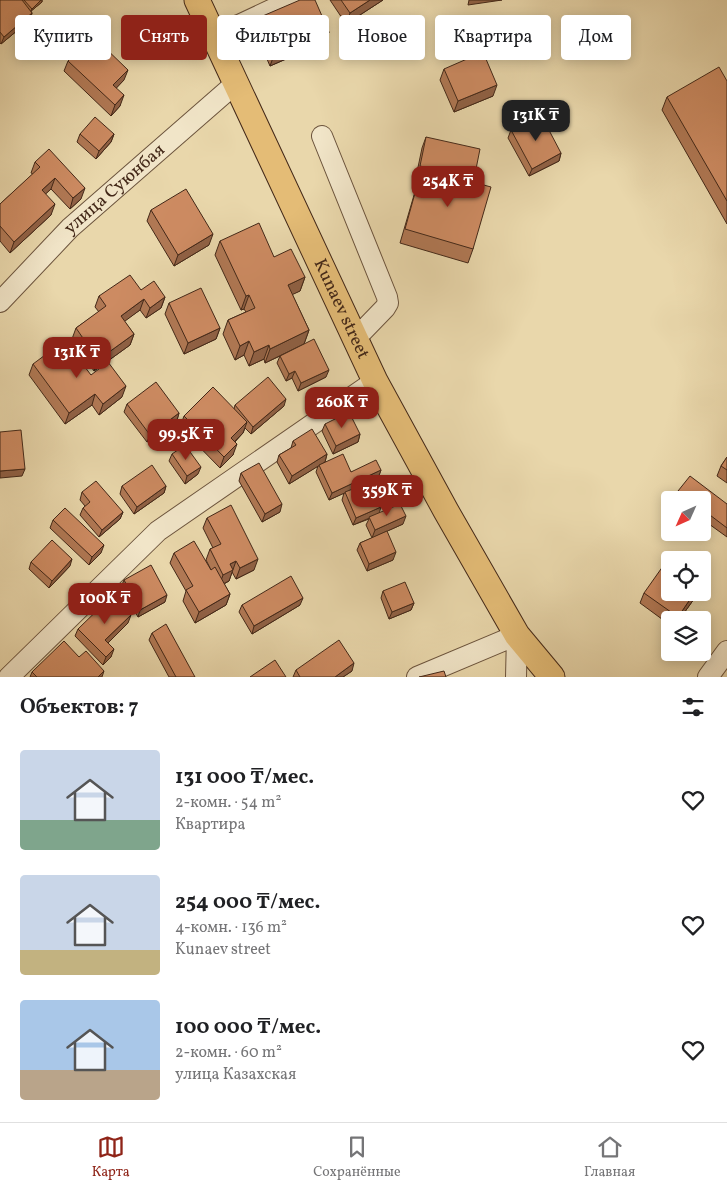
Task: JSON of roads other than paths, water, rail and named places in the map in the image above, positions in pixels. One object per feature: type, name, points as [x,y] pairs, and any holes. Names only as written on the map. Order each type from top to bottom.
[{"type":"main road","name":"Kunaev street","points":[[197,0],[374,381],[517,635],[552,677]]},
{"type":"street","points":[[213,36],[292,0]]},
{"type":"street","name":"улица Суюнбая","points":[[0,302],[70,228],[235,84]]},
{"type":"street","points":[[322,136],[388,303],[355,339]]},
{"type":"street","points":[[9,677],[158,531],[374,381]]},
{"type":"street","points":[[417,677],[517,635],[516,677]]},
{"type":"street","points":[[708,677],[727,651]]}]
